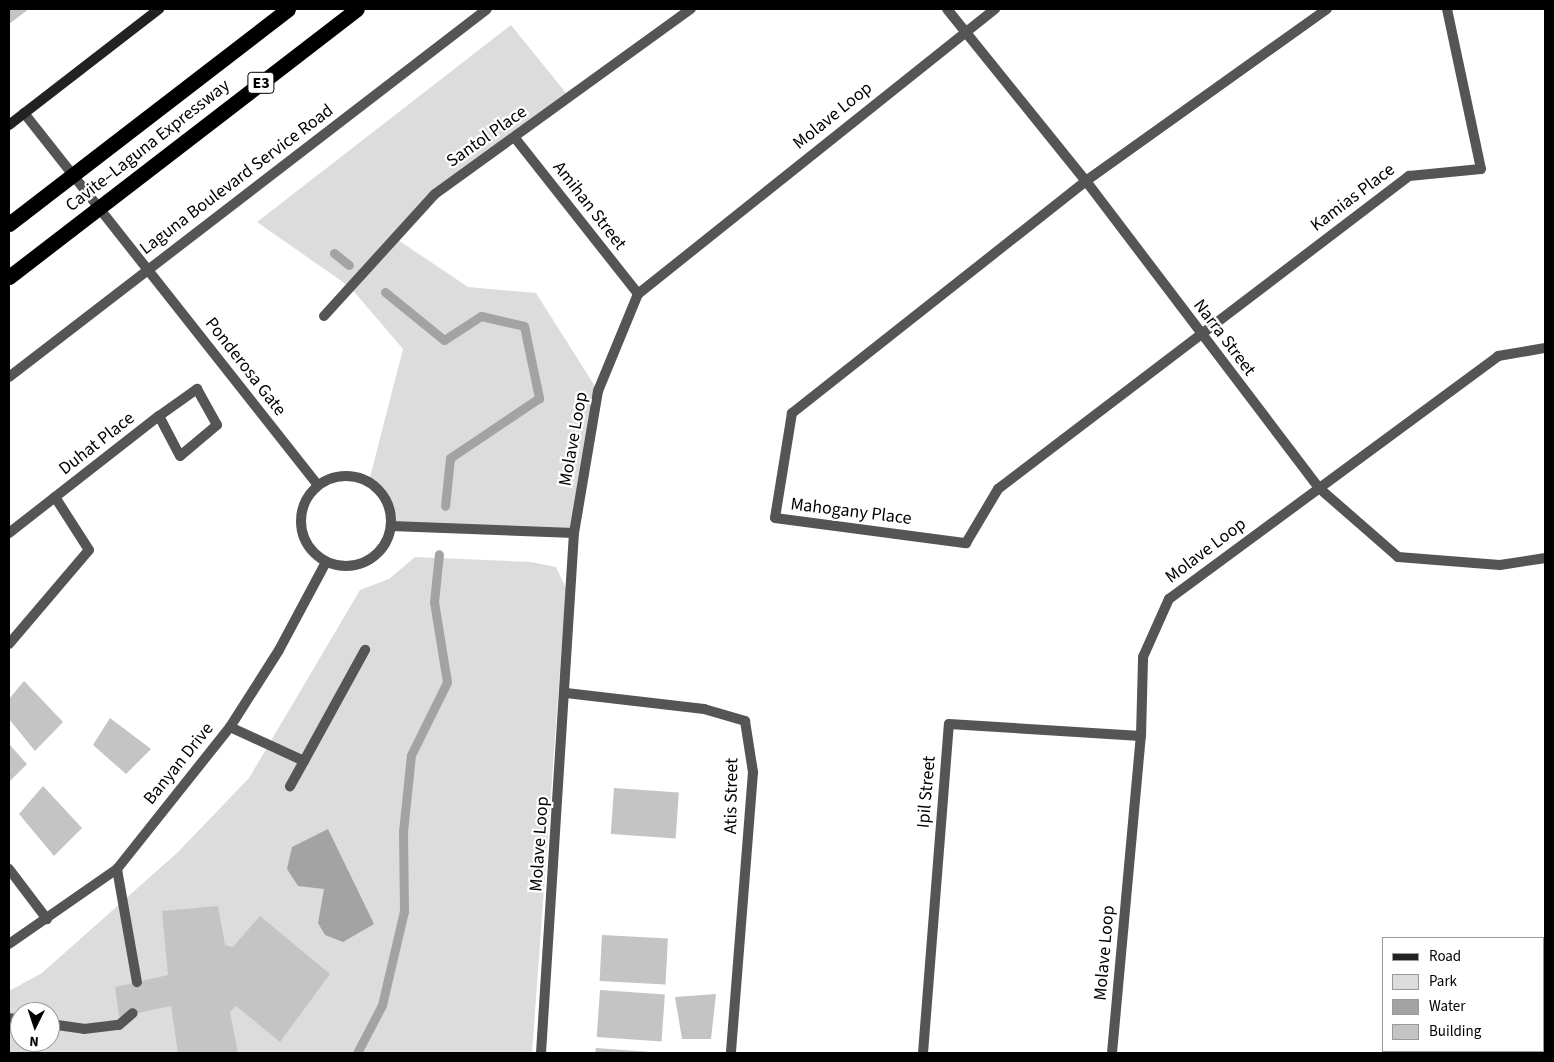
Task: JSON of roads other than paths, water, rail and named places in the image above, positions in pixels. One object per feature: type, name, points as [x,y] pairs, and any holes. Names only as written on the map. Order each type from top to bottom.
[{"type":"highway","name":"Cavite–Laguna Expressway","points":[[13,221],[288,9]]},
{"type":"highway","name":"Cavite–Laguna Expressway","points":[[9,277],[357,9]]},
{"type":"main road","points":[[9,125],[159,9]]},
{"type":"street","name":"Laguna Boulevard Service Road","points":[[9,377],[487,9]]},
{"type":"street","name":"Santol Place","points":[[324,316],[435,194],[691,9]]},
{"type":"street","name":"Narra Street","points":[[947,9],[966,30],[1086,181],[1318,488],[1398,557],[1500,565],[1545,558]]},
{"type":"street","name":"Molave Loop","points":[[541,1053],[566,694],[574,532],[598,391],[638,294],[966,30],[995,9]]},
{"type":"street","points":[[1086,181],[1326,9]]},
{"type":"street","name":"Kamias Place","points":[[1200,333],[1409,176],[1481,169],[1447,9]]},
{"type":"street","name":"Ponderosa Gate","points":[[24,113],[318,485]]},
{"type":"street","name":"Amihan Street","points":[[515,138],[638,294]]},
{"type":"street","name":"Mahogany Place","points":[[1086,181],[792,413],[776,518],[966,543],[998,489],[1200,333]]},
{"type":"street","name":"Molave Loop","points":[[1112,1053],[1141,736],[1143,657],[1169,599],[1498,356],[1545,348]]},
{"type":"street","name":"Duhat Place","points":[[9,533],[159,416],[197,389],[218,425],[180,456],[159,416]]},
{"type":"street","points":[[342,476],[369,481],[387,500],[391,526],[379,552],[368,561],[347,566],[326,562],[313,553],[300,526],[304,503],[318,485],[342,476]]},
{"type":"street","name":"Duhat Place","points":[[9,644],[89,550],[55,497]]},
{"type":"street","points":[[391,526],[574,532]]},
{"type":"street","name":"Banyan Drive","points":[[9,944],[117,869],[230,726],[279,650],[326,562]]},
{"type":"street","points":[[290,786],[365,650]]},
{"type":"street","name":"Atis Street","points":[[566,694],[704,709],[745,721],[753,772],[731,1053]]},
{"type":"street","name":"Ipil Street","points":[[923,1053],[949,724],[1141,736]]},
{"type":"street","points":[[230,726],[304,761]]},
{"type":"street","points":[[9,869],[47,919]]},
{"type":"street","points":[[117,869],[137,982]]},
{"type":"street","points":[[60,1025],[84,1029],[119,1025],[133,1013]]},
{"type":"water","points":[[328,829],[374,924],[343,942],[325,935],[318,923],[324,889],[298,886],[287,869],[292,847]]},
{"type":"waterway","points":[[334,253],[349,265]]},
{"type":"waterway","points":[[385,292],[444,340],[481,316],[524,326],[539,398],[450,458],[445,506]]},
{"type":"waterway","points":[[357,1053],[382,1005],[404,911],[403,832],[411,755],[447,682],[434,602],[439,554]]}]
